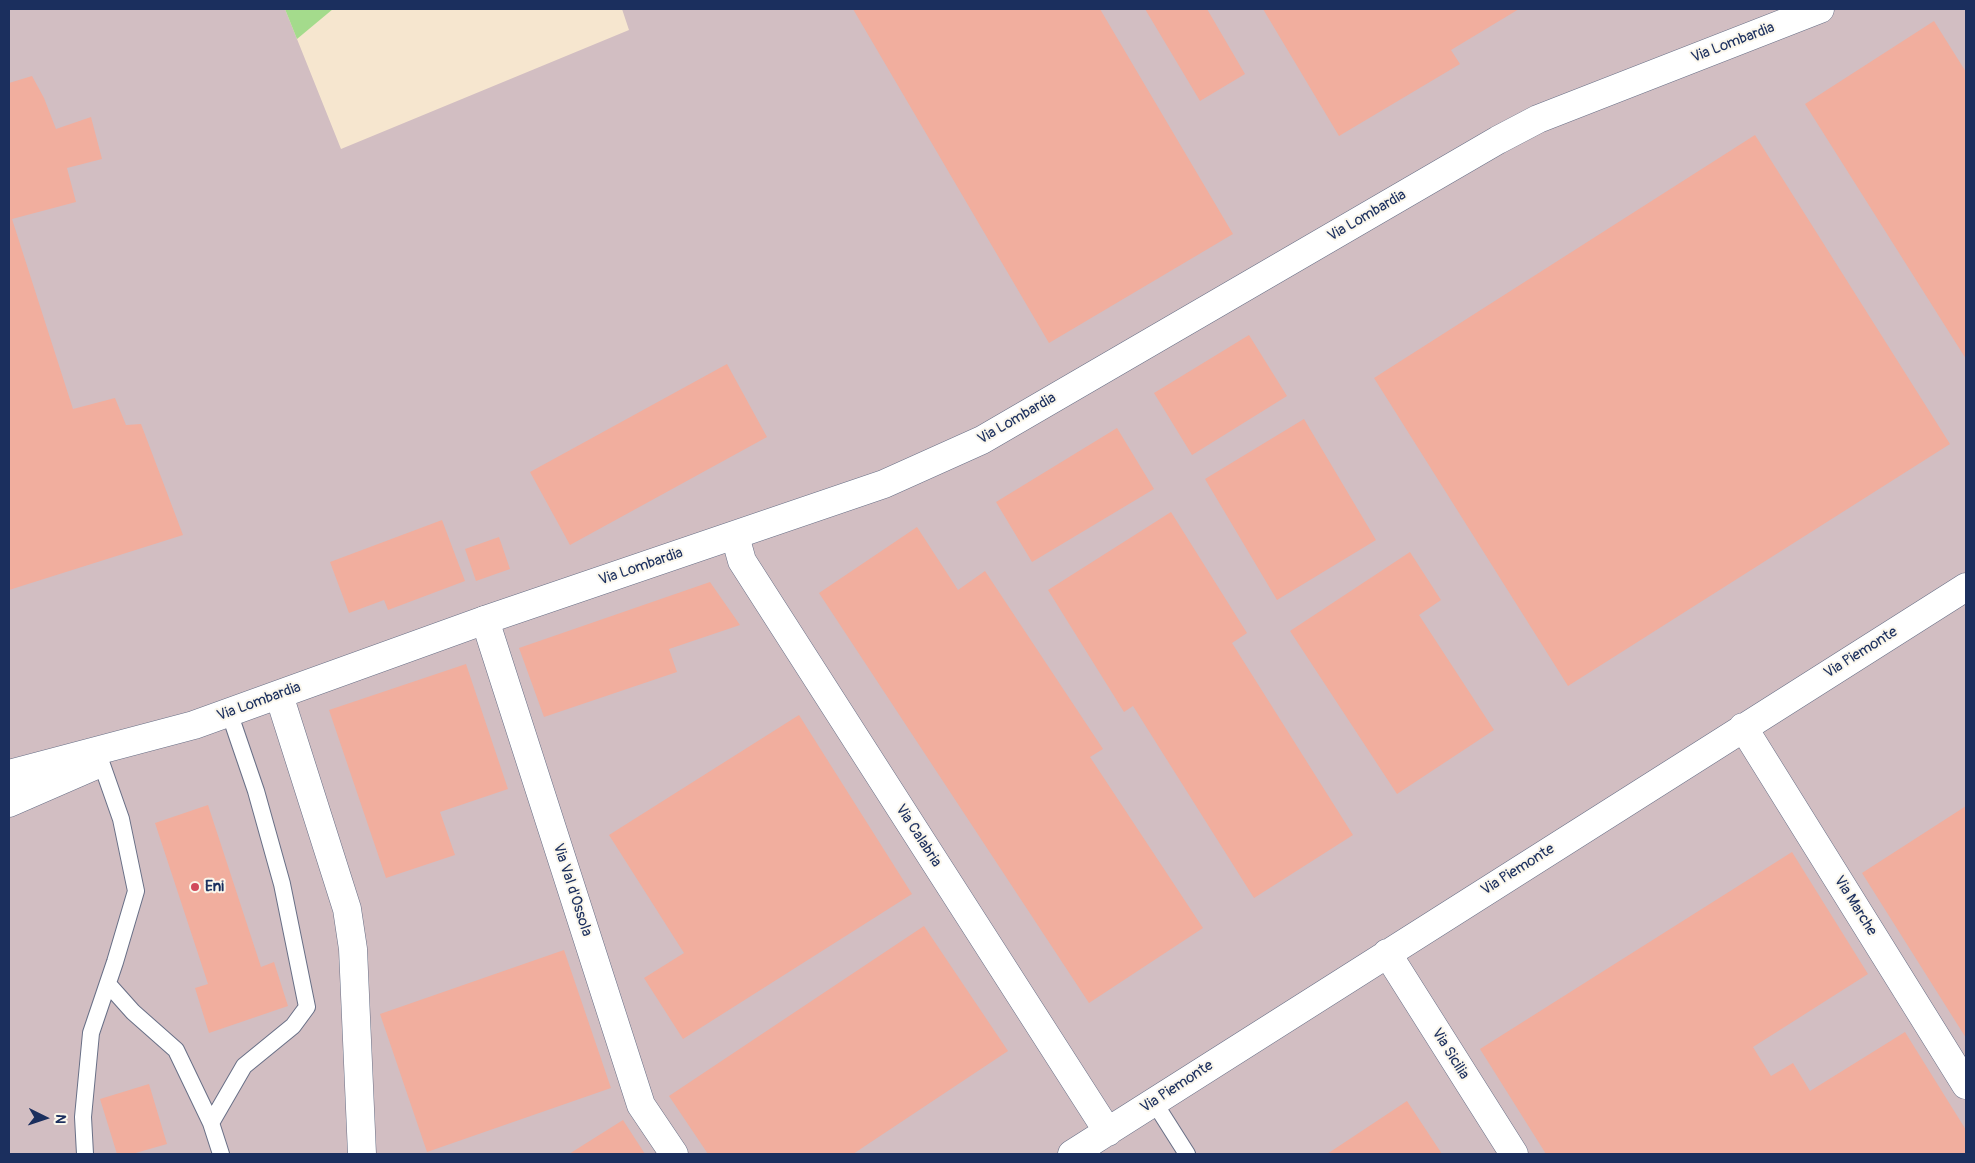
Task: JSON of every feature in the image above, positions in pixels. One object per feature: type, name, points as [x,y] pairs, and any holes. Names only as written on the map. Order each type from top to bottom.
[{"type":"street","name":"Via Lombardia","points":[[9,803],[171,732],[485,620],[884,484],[982,440],[1538,118],[1820,9]]},
{"type":"street","name":"Via Calabria","points":[[735,536],[742,561],[1108,1132]]},
{"type":"street","name":"Via Piemonte","points":[[1072,1154],[1966,587]]},
{"type":"street","name":"Via Val d'Ossola","points":[[485,620],[641,1105],[674,1154]]},
{"type":"street","points":[[279,695],[347,909],[353,949],[362,1154]]},
{"type":"street","name":"Via Marche","points":[[1743,727],[1966,1085]]},
{"type":"street","name":"Via Lombardia","points":[[9,774],[171,732]]},
{"type":"street","name":"Via Sicilia","points":[[1387,953],[1514,1154]]},
{"type":"lane","points":[[212,1123],[244,1066],[293,1026],[307,1007],[282,884],[256,791],[229,712]]},
{"type":"lane","points":[[85,1154],[83,1117],[91,1033],[136,891],[121,820],[101,762]]},
{"type":"lane","points":[[108,984],[133,1012],[176,1050],[212,1123],[221,1154]]},
{"type":"lane","points":[[1154,1102],[1187,1154]]},
{"type":"shaded area","points":[[9,9],[285,9],[341,149],[629,30],[622,9],[1966,9],[1966,1154],[9,1154]]},
{"type":"green space","points":[[285,9],[333,9],[297,39]]},
{"type":"building","points":[[853,9],[1100,9],[1233,234],[1049,343]]},
{"type":"building","points":[[1145,9],[1207,9],[1245,74],[1200,101]]},
{"type":"building","points":[[1263,9],[1519,9],[1451,50],[1460,64],[1339,136]]},
{"type":"building","points":[[1934,21],[1966,72],[1966,359],[1805,104]]},
{"type":"building","points":[[32,76],[44,98],[56,129],[91,117],[102,159],[67,168],[76,202],[12,219],[73,409],[115,398],[126,425],[141,424],[183,535],[9,590],[9,83]]},
{"type":"building","points":[[1755,135],[1950,444],[1568,686],[1374,378]]},
{"type":"building","points":[[1249,335],[1287,396],[1192,455],[1154,393]]},
{"type":"building","points":[[727,364],[767,437],[570,545],[530,472]]},
{"type":"building","points":[[1304,419],[1376,540],[1277,600],[1205,479]]},
{"type":"building","points":[[1117,428],[1154,489],[1032,562],[996,502]]},
{"type":"building","points":[[1171,512],[1247,633],[1232,643],[1353,835],[1254,898],[1133,706],[1124,712],[1048,590]]},
{"type":"building","points":[[442,520],[465,581],[388,610],[384,600],[349,613],[330,562]]},
{"type":"building","points":[[917,527],[958,590],[985,571],[1103,749],[1090,757],[1203,928],[1089,1003],[819,593]]},
{"type":"building","points":[[499,537],[510,569],[476,581],[465,549]]},
{"type":"building","points":[[1410,552],[1441,600],[1419,615],[1494,730],[1397,794],[1290,631]]},
{"type":"building","points":[[710,582],[740,625],[669,649],[677,672],[544,717],[519,648]]},
{"type":"building","points":[[466,664],[508,789],[440,812],[455,855],[386,878],[329,710]]},
{"type":"building","points":[[799,715],[912,894],[683,1039],[644,978],[684,953],[609,835]]},
{"type":"building","points":[[208,805],[261,967],[274,962],[288,1006],[209,1033],[195,988],[208,984],[155,823]]},
{"type":"building","points":[[1966,806],[1966,1038],[1862,873]]},
{"type":"building","points":[[1792,852],[1868,974],[1753,1047],[1771,1076],[1793,1063],[1810,1091],[1905,1032],[1966,1130],[1966,1154],[1546,1154],[1480,1049]]},
{"type":"building","points":[[924,926],[1008,1051],[853,1154],[708,1154],[669,1096]]},
{"type":"building","points":[[564,950],[611,1088],[427,1152],[380,1014]]},
{"type":"building","points":[[149,1084],[167,1144],[132,1154],[117,1154],[100,1099]]},
{"type":"building","points":[[1407,1101],[1442,1154],[1327,1154]]},
{"type":"building","points":[[623,1120],[645,1154],[569,1154]]},
{"type":"place","name":"Eni","points":[[195,887]]}]
